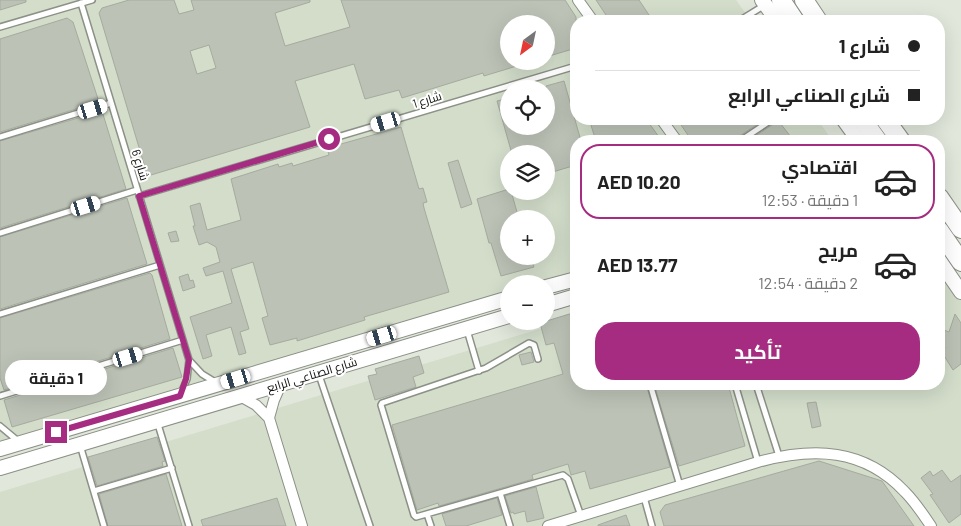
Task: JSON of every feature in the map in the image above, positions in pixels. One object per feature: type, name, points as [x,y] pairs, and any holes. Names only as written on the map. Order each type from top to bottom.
[{"type":"highway","points":[[804,0],[814,15]]},
{"type":"highway","points":[[769,1],[787,15]]},
{"type":"highway","points":[[945,206],[961,229]]},
{"type":"highway","points":[[945,239],[961,262]]},
{"type":"main road","points":[[769,1],[775,15]]},
{"type":"main road","points":[[945,269],[961,292]]},
{"type":"main road","points":[[555,285],[570,281]]},
{"type":"main road","points":[[555,302],[570,298]]},
{"type":"main road","name":"شارع الصناعي الرابع","points":[[0,449],[500,301]]},
{"type":"main road","name":"شارع الصناعي الرابع","points":[[0,468],[500,319]]},
{"type":"street","points":[[578,0],[589,15]]},
{"type":"street","points":[[269,418],[281,384]]},
{"type":"street","points":[[240,396],[256,405],[269,418],[302,526]]},
{"type":"street","points":[[548,526],[758,462],[806,452],[846,457],[872,466],[889,477],[904,491],[931,526]]},
{"type":"lane","points":[[0,27],[92,0]]},
{"type":"lane","points":[[748,15],[769,1]]},
{"type":"lane","name":"شارع 6","points":[[81,3],[189,360],[186,379],[180,396]]},
{"type":"lane","name":"شارع 1","points":[[0,233],[570,68]]},
{"type":"lane","points":[[0,137],[111,103]]},
{"type":"lane","points":[[749,135],[763,125]]},
{"type":"lane","points":[[0,314],[160,265]]},
{"type":"lane","points":[[467,328],[478,370]]},
{"type":"lane","points":[[0,396],[183,340]]},
{"type":"lane","points":[[538,359],[534,345],[529,343],[500,361],[381,404],[414,515],[418,517],[561,475],[565,476],[581,516]]},
{"type":"lane","name":"شارع 6","points":[[189,360],[202,374],[218,384]]},
{"type":"lane","points":[[318,373],[370,526]]},
{"type":"lane","points":[[652,390],[680,486]]},
{"type":"lane","points":[[736,390],[758,462]]},
{"type":"lane","points":[[758,390],[780,456]]},
{"type":"lane","points":[[157,421],[189,526]]},
{"type":"lane","points":[[0,426],[21,443]]},
{"type":"lane","points":[[80,444],[104,526]]},
{"type":"lane","points":[[94,491],[172,468]]},
{"type":"lane","points":[[500,493],[510,526]]},
{"type":"lane","points":[[644,497],[652,526]]},
{"type":"lane","points":[[427,514],[431,526]]},
{"type":"shaded area","points":[[0,0],[736,0],[747,15],[570,15],[570,125],[821,125],[829,135],[570,135],[570,273],[555,278],[555,275],[500,275],[500,295],[0,446]]},
{"type":"shaded area","points":[[945,272],[961,297],[961,526],[0,526],[0,492],[536,330],[555,330],[555,324],[570,320],[570,390],[945,390]]},
{"type":"building","points":[[0,0],[26,0],[26,2],[0,10]]},
{"type":"building","points":[[129,0],[174,0],[179,14],[194,10],[191,0],[310,0],[310,2],[275,13],[285,46],[350,27],[341,0],[565,0],[575,15],[570,15],[570,50],[555,54],[555,15],[500,15],[500,70],[504,70],[484,76],[483,73],[402,98],[399,90],[365,99],[354,64],[295,81],[310,127],[151,175],[146,171],[99,13],[102,8]],"holes":[[[209,45],[216,68],[197,74],[190,51]]]},
{"type":"building","points":[[596,0],[639,0],[649,15],[606,15]]},
{"type":"building","points":[[67,18],[73,22],[99,102],[0,132],[0,39]]},
{"type":"building","points":[[564,81],[570,102],[570,125],[576,125],[579,135],[570,135],[570,167],[555,171],[555,145],[509,145],[507,135],[555,135],[555,84]]},
{"type":"building","points":[[500,100],[500,112],[497,101]]},
{"type":"building","points":[[102,111],[126,189],[0,228],[0,141]]},
{"type":"building","points":[[591,125],[650,125],[658,135],[594,135]]},
{"type":"building","points":[[681,125],[756,125],[741,135],[688,135]]},
{"type":"building","points":[[772,125],[782,125],[789,135],[757,135]]},
{"type":"building","points":[[401,127],[419,189],[423,188],[427,202],[423,203],[424,208],[449,292],[364,317],[365,320],[297,341],[297,338],[270,345],[262,318],[268,316],[253,262],[231,269],[249,329],[240,332],[246,353],[239,355],[231,327],[206,335],[212,356],[203,359],[190,317],[232,303],[223,271],[206,276],[203,268],[220,262],[216,247],[207,242],[199,245],[193,226],[195,226],[190,206],[200,203],[207,230],[241,220],[231,179],[278,164],[279,167],[292,163],[293,166],[329,155],[327,148]]},
{"type":"building","points":[[458,160],[472,204],[461,208],[448,163]]},
{"type":"building","points":[[500,192],[500,200],[514,200],[516,210],[500,210],[500,265],[533,265],[534,267],[501,275],[491,243],[489,243],[477,199]]},
{"type":"building","points":[[127,198],[147,264],[0,309],[0,237]]},
{"type":"building","points":[[176,231],[179,241],[171,242],[168,233]]},
{"type":"building","points":[[150,273],[170,339],[4,390],[0,378],[0,318]]},
{"type":"building","points":[[188,274],[190,281],[193,280],[195,287],[183,291],[179,277]]},
{"type":"building","points":[[570,314],[570,390],[648,390],[670,467],[590,489],[585,471],[571,475],[568,464],[532,475],[533,479],[439,506],[438,503],[417,510],[392,425],[563,374],[554,343],[546,345],[542,330],[555,330],[555,318]]},
{"type":"building","points":[[955,314],[961,323],[961,364],[953,370],[945,357],[945,330],[949,332]]},
{"type":"building","points":[[173,348],[182,377],[12,427],[4,400]]},
{"type":"building","points":[[531,352],[534,362],[522,365],[519,355]]},
{"type":"building","points":[[419,356],[424,373],[413,377],[416,387],[375,400],[368,376],[377,374],[375,369]]},
{"type":"building","points":[[656,390],[730,390],[745,446],[679,466]]},
{"type":"building","points":[[816,402],[821,426],[812,428],[807,403]]},
{"type":"building","points":[[157,437],[165,461],[162,462],[163,466],[97,486],[88,457]]},
{"type":"building","points":[[819,461],[882,481],[914,526],[664,526],[660,512],[665,505]]},
{"type":"building","points":[[942,470],[951,482],[961,475],[961,514],[949,523],[930,495],[933,494],[921,478],[930,471],[933,476]]},
{"type":"building","points":[[166,474],[182,526],[108,526],[99,494]]},
{"type":"building","points":[[536,487],[544,518],[527,522],[525,511],[511,513],[505,496]]},
{"type":"building","points":[[277,498],[286,526],[203,526],[201,520]]},
{"type":"building","points":[[497,498],[502,515],[466,526],[446,526],[442,514]]},
{"type":"building","points":[[626,515],[630,526],[598,526],[598,525]]},
{"type":"route","points":[[56,432],[180,396],[184,388],[189,360],[139,196],[329,139]]}]
